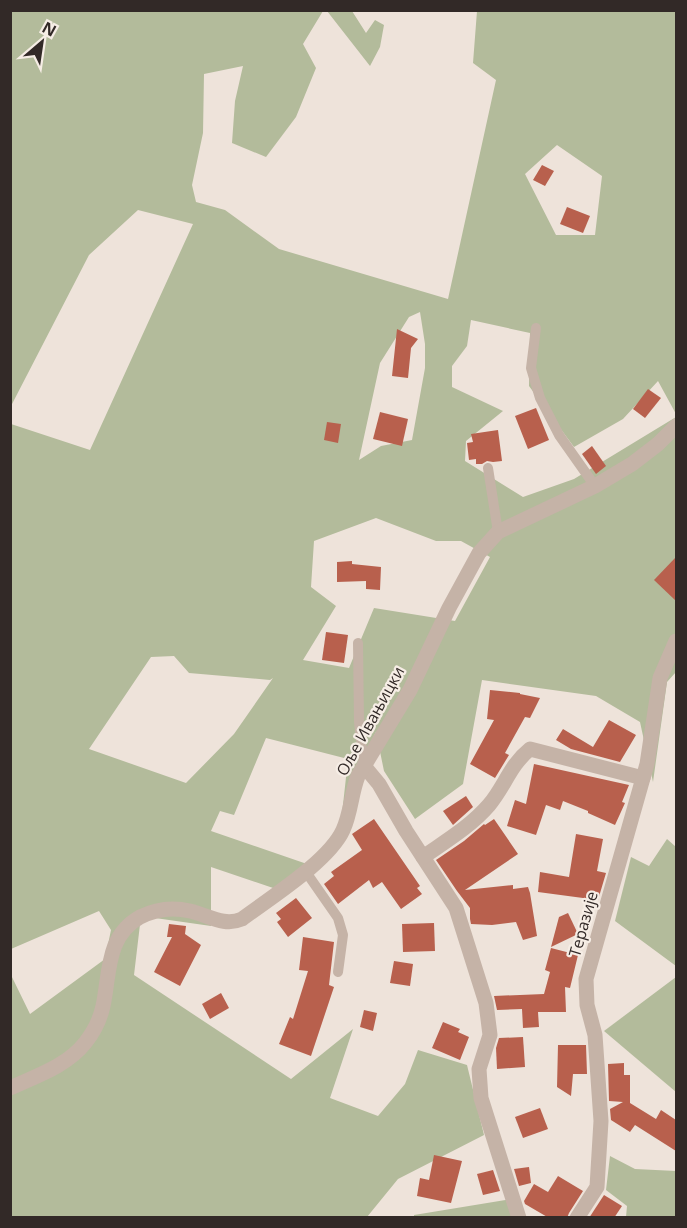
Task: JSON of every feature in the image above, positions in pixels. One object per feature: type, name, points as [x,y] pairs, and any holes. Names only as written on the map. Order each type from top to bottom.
[{"type":"street","name":"Оље Ивањицки","points":[[10,1088],[62,1063],[84,1044],[96,1026],[102,1008],[113,947],[125,928],[133,922],[152,912],[178,909],[222,921],[237,922],[306,872],[338,839],[343,830],[358,776],[410,690],[449,608],[479,553],[498,532],[595,486],[632,464],[658,444],[676,426]]},
{"type":"street","name":"Теразије","points":[[577,1218],[597,1187],[601,1121],[595,1035],[587,1005],[586,980],[647,764],[660,678],[676,641]]},
{"type":"street","points":[[423,857],[467,826],[490,804],[520,757],[530,749],[643,778]]},
{"type":"street","points":[[364,766],[379,784],[406,831],[456,908],[486,1003],[490,1035],[479,1069],[481,1098],[519,1218]]},
{"type":"lane","points":[[536,328],[531,368],[540,398],[559,435],[595,486]]},
{"type":"lane","points":[[488,468],[498,532]]},
{"type":"lane","points":[[358,643],[359,723],[364,766]]},
{"type":"lane","points":[[306,872],[338,918],[343,935],[338,972]]},
{"type":"green space","points":[[10,11],[323,11],[303,44],[316,68],[296,117],[266,157],[232,143],[235,101],[243,66],[204,74],[203,133],[192,185],[196,202],[225,210],[279,249],[448,299],[496,80],[473,63],[477,11],[676,11],[676,414],[658,381],[623,419],[574,447],[529,386],[530,333],[471,320],[467,346],[452,366],[452,387],[503,411],[466,441],[465,461],[523,497],[574,479],[676,417],[676,672],[667,682],[653,782],[640,722],[596,696],[482,680],[463,784],[415,819],[384,771],[376,732],[342,814],[348,759],[266,738],[234,815],[220,811],[211,831],[307,864],[279,890],[211,867],[211,926],[141,916],[134,975],[291,1079],[353,1029],[330,1098],[378,1116],[405,1084],[418,1050],[467,1065],[484,1135],[398,1179],[367,1217],[11,1217],[11,975],[30,1014],[105,959],[111,930],[99,911],[11,949],[11,424],[90,450],[193,224],[138,210],[89,255],[11,406]],"holes":[[[557,145],[602,176],[595,235],[556,235],[525,174]],[[420,312],[425,344],[425,368],[412,440],[381,446],[359,460],[380,363],[409,317]],[[376,518],[436,541],[461,541],[490,557],[455,621],[374,608],[349,668],[303,660],[336,606],[311,587],[314,541]],[[174,656],[189,673],[270,680],[273,678],[234,734],[186,783],[89,749],[151,657]]]},
{"type":"green space","points":[[327,11],[352,11],[366,33],[375,20],[384,25],[380,47],[370,66]]},
{"type":"green space","points":[[667,839],[676,847],[676,966],[615,921],[631,857],[649,866]]},
{"type":"green space","points":[[676,977],[676,1092],[604,1031]]},
{"type":"green space","points":[[610,1156],[635,1169],[676,1171],[676,1217],[626,1217],[627,1206],[606,1190]]},
{"type":"green space","points":[[518,1198],[525,1217],[414,1218],[414,1215]]},
{"type":"building","points":[[542,165],[554,171],[545,186],[533,180]]},
{"type":"building","points":[[567,207],[590,216],[583,233],[560,224]]},
{"type":"building","points":[[397,329],[418,339],[411,348],[408,378],[392,376]]},
{"type":"building","points":[[648,389],[661,398],[645,418],[633,409]]},
{"type":"building","points":[[536,408],[549,440],[528,449],[515,416]]},
{"type":"building","points":[[380,412],[408,419],[402,446],[373,439]]},
{"type":"building","points":[[327,422],[341,424],[338,443],[324,440]]},
{"type":"building","points":[[498,430],[502,461],[476,464],[476,459],[469,460],[467,443],[473,442],[471,434]]},
{"type":"building","points":[[592,446],[606,466],[596,474],[582,454]]},
{"type":"building","points":[[676,557],[676,601],[654,580]]},
{"type":"building","points":[[352,561],[352,564],[381,567],[380,590],[366,589],[366,581],[337,582],[337,562]]},
{"type":"building","points":[[326,632],[348,635],[344,663],[322,660]]},
{"type":"building","points":[[490,690],[540,698],[530,718],[525,717],[505,753],[509,755],[495,778],[470,764],[494,720],[487,719]]},
{"type":"building","points":[[609,720],[636,735],[620,762],[571,749],[556,740],[563,729],[593,747]]},
{"type":"building","points":[[534,764],[629,785],[622,802],[625,803],[615,825],[563,801],[560,810],[546,805],[536,835],[507,826],[515,800],[526,804]]},
{"type":"building","points":[[466,796],[473,807],[453,825],[443,811]]},
{"type":"building","points":[[374,819],[420,886],[417,888],[422,894],[401,909],[382,882],[373,888],[369,880],[338,904],[324,884],[334,876],[331,872],[362,850],[352,834]]},
{"type":"building","points":[[494,819],[518,854],[465,890],[513,885],[513,889],[528,887],[537,936],[523,940],[516,922],[492,925],[471,924],[470,908],[436,860]]},
{"type":"building","points":[[576,834],[603,839],[597,871],[606,873],[598,900],[538,892],[540,872],[569,877]]},
{"type":"building","points":[[296,898],[312,918],[288,937],[277,922],[281,919],[276,913]]},
{"type":"building","points":[[568,913],[578,934],[551,947],[559,917]]},
{"type":"building","points":[[434,923],[435,951],[403,952],[402,924]]},
{"type":"building","points":[[169,924],[186,926],[185,934],[201,945],[180,986],[154,972],[172,937],[167,937]]},
{"type":"building","points":[[303,937],[334,942],[329,985],[334,987],[311,1056],[279,1044],[290,1017],[293,1019],[308,971],[299,970]]},
{"type":"building","points":[[551,948],[578,955],[570,988],[565,987],[566,1012],[538,1012],[539,1027],[523,1028],[522,1009],[497,1010],[494,996],[544,994],[550,972],[545,970]]},
{"type":"building","points":[[394,961],[413,964],[410,986],[390,983]]},
{"type":"building","points":[[221,993],[229,1008],[210,1019],[202,1004]]},
{"type":"building","points":[[364,1010],[377,1013],[373,1031],[360,1027]]},
{"type":"building","points":[[443,1022],[460,1029],[458,1032],[469,1037],[460,1060],[432,1048]]},
{"type":"building","points":[[523,1037],[525,1067],[497,1069],[496,1048],[499,1038]]},
{"type":"building","points":[[558,1045],[586,1045],[587,1074],[573,1074],[571,1096],[557,1087]]},
{"type":"building","points":[[624,1063],[624,1075],[630,1075],[630,1103],[656,1119],[661,1110],[676,1120],[676,1151],[635,1125],[630,1132],[611,1120],[610,1109],[623,1102],[609,1101],[608,1064]]},
{"type":"building","points":[[540,1108],[548,1129],[523,1138],[515,1117]]},
{"type":"building","points":[[434,1155],[462,1161],[451,1203],[417,1196],[420,1178],[429,1180]]},
{"type":"building","points":[[529,1167],[531,1183],[519,1186],[514,1169]]},
{"type":"building","points":[[493,1170],[500,1191],[483,1195],[477,1174]]},
{"type":"building","points":[[558,1176],[583,1191],[567,1218],[549,1218],[525,1204],[524,1201],[534,1184],[548,1192]]},
{"type":"building","points":[[604,1195],[622,1206],[614,1218],[589,1218]]}]
